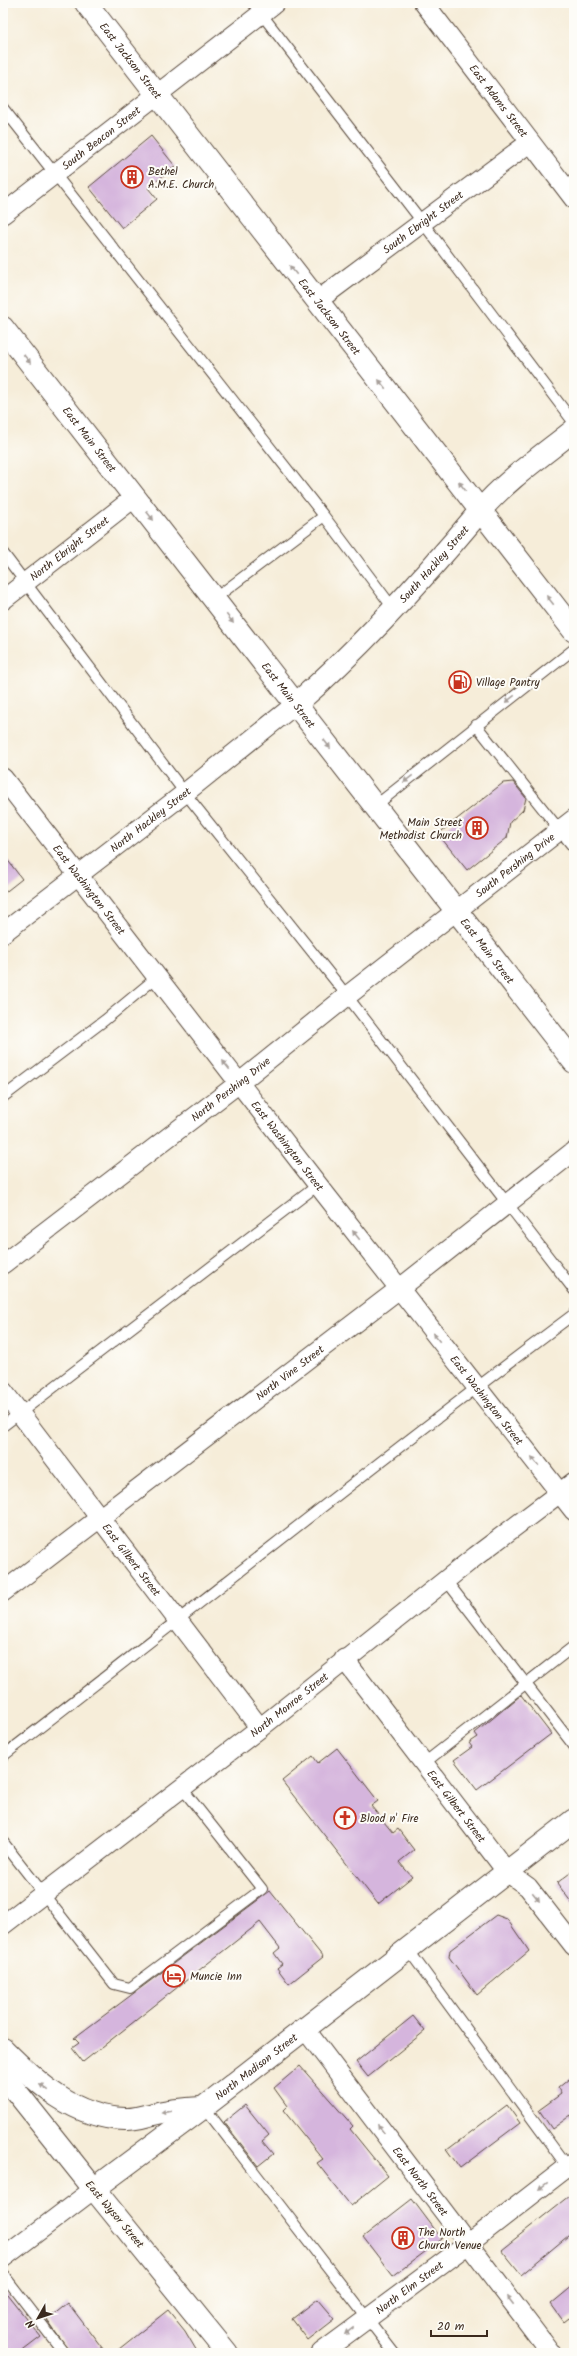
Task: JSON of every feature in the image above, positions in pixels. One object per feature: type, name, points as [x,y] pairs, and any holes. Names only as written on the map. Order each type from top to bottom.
[{"type":"main road","name":"East Jackson Street","points":[[86,3],[574,631]]},
{"type":"main road","name":"East Main Street","points":[[3,328],[297,703],[574,1062]]},
{"type":"main road","name":"South Hackley Street","points":[[297,703],[330,674],[447,552],[480,510],[507,484],[574,430]]},
{"type":"main road","name":"North Madison Street","points":[[94,2189],[204,2108],[407,1948],[574,1820]]},
{"type":"main road","points":[[3,2049],[46,2089],[69,2104],[93,2114],[125,2119],[160,2112],[204,2108]]},
{"type":"main road","name":"East Wysor Street","points":[[3,2075],[228,2353]]},
{"type":"street","name":"East Adams Street","points":[[424,3],[529,143],[574,199]]},
{"type":"street","name":"South Beacon Street","points":[[3,214],[56,175],[263,6]]},
{"type":"street","name":"South Ebright Street","points":[[317,301],[529,143]]},
{"type":"street","name":"North Ebright Street","points":[[3,600],[135,497]]},
{"type":"street","name":"North Hackley Street","points":[[3,933],[185,793],[297,703]]},
{"type":"street","name":"East Washington Street","points":[[3,778],[476,1387],[566,1487],[574,1511]]},
{"type":"street","name":"South Pershing Drive","points":[[457,912],[567,824]]},
{"type":"street","name":"North Pershing Drive","points":[[3,1264],[240,1083],[347,996],[457,912]]},
{"type":"street","name":"North Vine Street","points":[[3,1592],[399,1289],[574,1152]]},
{"type":"street","name":"East Gilbert Street","points":[[3,1390],[260,1728]]},
{"type":"street","name":"North Monroe Street","points":[[3,1925],[44,1895],[181,1787],[260,1728],[344,1659],[566,1487]]},
{"type":"street","name":"East Gilbert Street","points":[[344,1659],[507,1872],[528,1887],[574,1946]]},
{"type":"street","name":"East North Street","points":[[305,2029],[551,2353]]},
{"type":"street","name":"North Elm Street","points":[[321,2353],[368,2317],[572,2169]]},
{"type":"street","name":"North Madison Street","points":[[3,2258],[94,2189]]},
{"type":"lane","points":[[263,6],[423,223],[574,423]]},
{"type":"lane","points":[[3,108],[324,516],[393,608]]},
{"type":"lane","points":[[214,599],[324,516]]},
{"type":"lane","points":[[3,553],[185,793],[347,996],[574,1290]]},
{"type":"lane","points":[[375,806],[574,649]]},
{"type":"lane","points":[[476,725],[567,824],[574,848]]},
{"type":"lane","points":[[3,1097],[105,1020],[157,977]]},
{"type":"lane","points":[[3,1426],[318,1185]]},
{"type":"lane","points":[[3,1756],[178,1622],[476,1387],[574,1314]]},
{"type":"lane","points":[[445,1580],[574,1746]]},
{"type":"lane","points":[[423,1764],[574,1646]]},
{"type":"lane","points":[[3,1842],[114,1984],[130,1988],[262,1889],[181,1787]]},
{"type":"lane","points":[[407,1948],[572,2169]]},
{"type":"lane","points":[[204,2108],[325,2266],[368,2317],[394,2353]]},
{"type":"lane","points":[[3,2274],[64,2353]]},
{"type":"building","name":"Bethel A.M.E. Church","points":[[151,136],[175,166],[148,188],[157,199],[122,228],[89,187]]},
{"type":"building","name":"Main Street Methodist Church","points":[[513,782],[526,798],[523,810],[510,822],[507,838],[467,870],[438,834],[503,783]]},
{"type":"building","points":[[3,854],[22,879],[3,894]]},
{"type":"building","points":[[521,1695],[551,1734],[477,1790],[454,1760],[472,1747],[469,1743],[478,1737],[475,1733]]},
{"type":"building","name":"Blood n' Fire","points":[[337,1748],[378,1801],[371,1806],[393,1833],[398,1829],[414,1850],[399,1862],[412,1877],[378,1904],[282,1781],[313,1756],[318,1763]]},
{"type":"building","points":[[574,1870],[574,1906],[557,1883]]},
{"type":"building","name":"Muncie Inn","points":[[270,1891],[323,1957],[289,1984],[277,1968],[282,1964],[274,1953],[280,1948],[260,1922],[83,2062],[72,2048],[79,2043],[74,2038]]},
{"type":"building","points":[[496,1915],[507,1919],[529,1951],[477,1995],[449,1957],[450,1950]]},
{"type":"building","points":[[413,2016],[425,2031],[368,2077],[356,2062]]},
{"type":"building","points":[[300,2066],[353,2126],[350,2129],[388,2176],[351,2206],[317,2163],[323,2159],[283,2110],[287,2106],[274,2088]]},
{"type":"building","points":[[574,2075],[574,2122],[571,2115],[552,2129],[539,2110],[561,2094],[558,2088]]},
{"type":"building","points":[[245,2105],[269,2135],[262,2141],[273,2154],[258,2166],[224,2122]]},
{"type":"building","points":[[507,2105],[520,2123],[460,2168],[447,2150]]},
{"type":"building","points":[[574,2192],[574,2231],[521,2275],[501,2250]]},
{"type":"building","name":"The North Church Venue","points":[[412,2199],[442,2239],[393,2276],[363,2237]]},
{"type":"building","points":[[574,2285],[574,2314],[564,2322],[551,2304]]},
{"type":"building","points":[[3,2289],[41,2337],[20,2353],[3,2353]]},
{"type":"building","points":[[318,2299],[335,2319],[308,2340],[292,2319]]},
{"type":"building","points":[[68,2303],[106,2353],[70,2353],[47,2320]]},
{"type":"building","points":[[168,2310],[185,2331],[198,2353],[114,2353]]},
{"type":"place","name":"Bethel A.M.E. Church","points":[[132,177]]},
{"type":"place","name":"Village Pantry","points":[[460,682]]},
{"type":"place","name":"Main Street Methodist Church","points":[[477,828]]},
{"type":"place","name":"Blood n' Fire","points":[[345,1818]]},
{"type":"place","name":"Muncie Inn","points":[[174,1976]]},
{"type":"place","name":"The North Church Venue","points":[[403,2238]]}]
